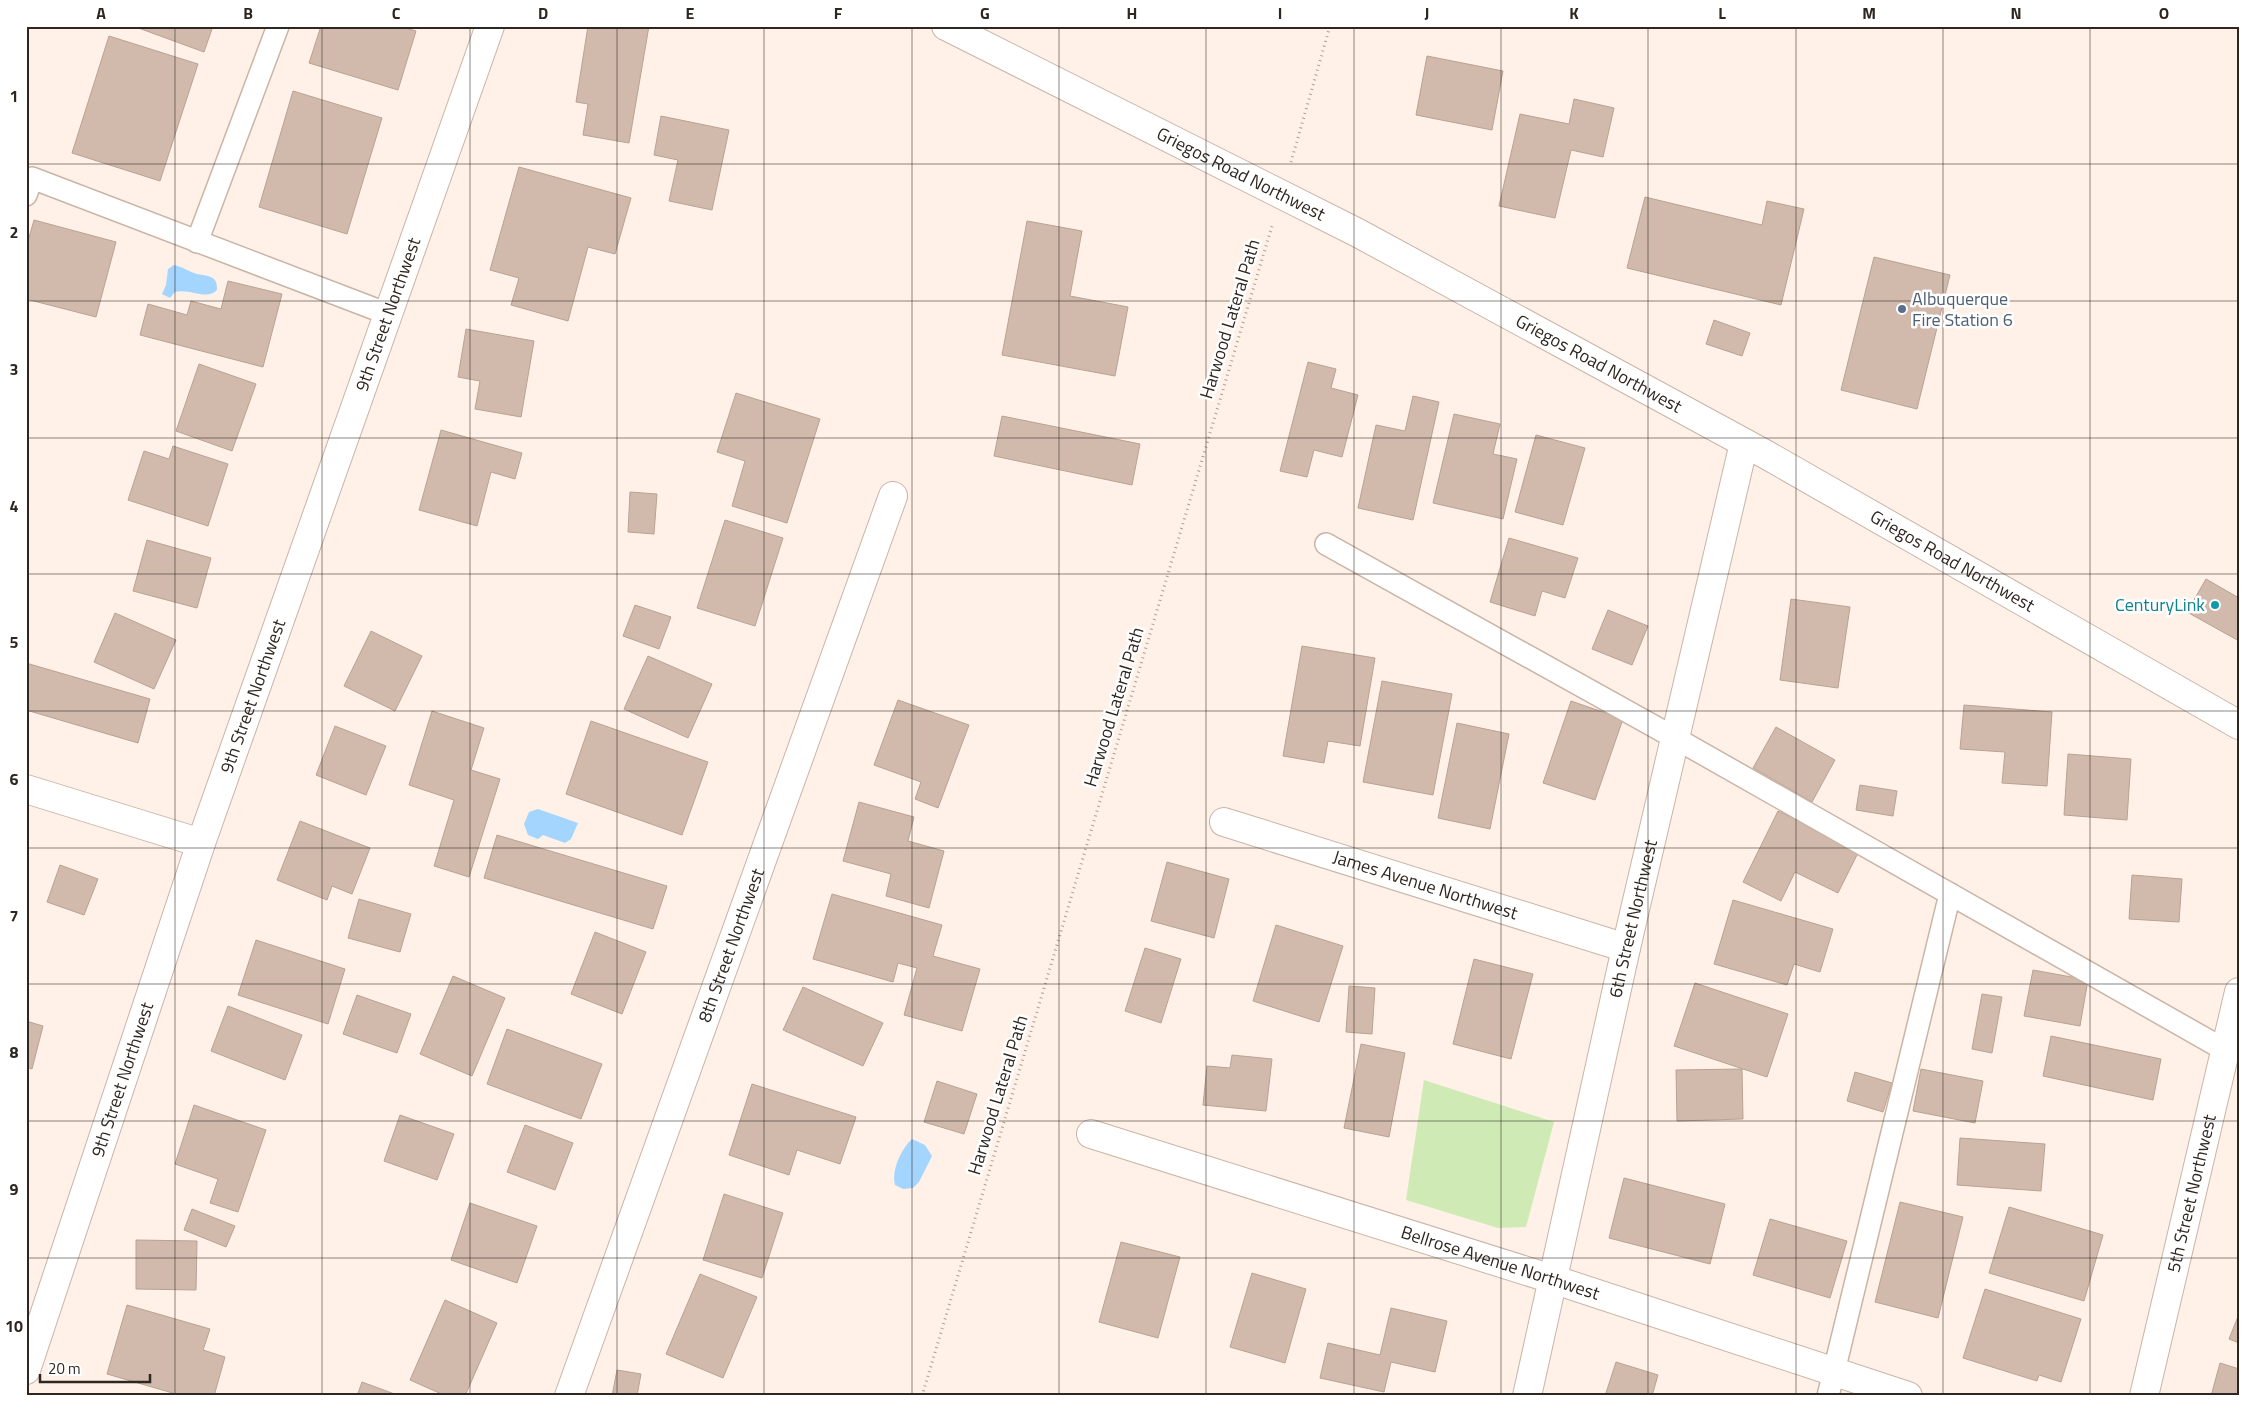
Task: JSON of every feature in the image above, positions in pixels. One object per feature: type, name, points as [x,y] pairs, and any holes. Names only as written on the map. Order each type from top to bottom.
[{"type":"street","name":"9th Street Northwest","points":[[26,1370],[201,843],[490,26]]},
{"type":"street","name":"Griegos Road Northwest","points":[[946,26],[1358,233],[1744,443],[2239,725]]},
{"type":"street","name":"6th Street Northwest","points":[[1527,1396],[1626,948],[1744,443]]},
{"type":"street","name":"8th Street Northwest","points":[[569,1396],[893,496]]},
{"type":"street","points":[[26,789],[201,843]]},
{"type":"street","name":"James Avenue Northwest","points":[[1224,822],[1626,948]]},
{"type":"street","name":"5th Street Northwest","points":[[2144,1396],[2239,992]]},
{"type":"street","name":"Bellrose Avenue Northwest","points":[[1091,1134],[1552,1278],[1831,1383],[1908,1396]]},
{"type":"lane","points":[[197,242],[278,26]]},
{"type":"lane","points":[[26,195],[32,178],[388,314]]},
{"type":"lane","points":[[1326,544],[1675,738],[2226,1050]]},
{"type":"lane","points":[[1831,1383],[1950,894]]},
{"type":"path","name":"Harwood Lateral Path","points":[[922,1396],[1330,26]]},
{"type":"green space","points":[[1424,1080],[1554,1122],[1526,1227],[1498,1228],[1406,1200]]},
{"type":"water","points":[[174,265],[213,278],[217,285],[217,290],[208,294],[175,292],[170,298],[162,294],[166,285],[168,269]]},
{"type":"water","points":[[538,809],[578,823],[571,839],[565,843],[543,835],[538,839],[528,835],[524,824],[529,812]]},
{"type":"water","points":[[912,1139],[925,1145],[932,1156],[919,1182],[913,1188],[903,1189],[895,1185],[894,1173],[901,1154]]},
{"type":"building","points":[[133,26],[213,26],[204,52]]},
{"type":"building","points":[[321,26],[399,26],[416,31],[398,90],[309,63]]},
{"type":"building","points":[[588,26],[649,26],[629,143],[583,135],[588,104],[576,102]]},
{"type":"building","points":[[109,36],[198,64],[160,181],[72,153]]},
{"type":"building","points":[[1427,56],[1503,71],[1492,130],[1416,115]]},
{"type":"building","points":[[293,91],[382,118],[347,234],[259,207]]},
{"type":"building","points":[[1574,99],[1614,108],[1603,157],[1571,150],[1555,218],[1499,206],[1520,114],[1569,124]]},
{"type":"building","points":[[661,116],[729,130],[712,210],[669,201],[678,160],[654,155]]},
{"type":"building","points":[[519,167],[631,198],[615,254],[588,247],[568,321],[511,305],[519,278],[490,270]]},
{"type":"building","points":[[1645,197],[1762,225],[1767,201],[1804,209],[1781,305],[1627,268]]},
{"type":"building","points":[[34,220],[116,242],[96,317],[26,299],[26,248]]},
{"type":"building","points":[[1027,221],[1082,231],[1070,296],[1128,307],[1115,376],[1002,355]]},
{"type":"building","name":"Albuquerque Fire Station 6","points":[[1874,257],[1950,275],[1917,409],[1841,390]]},
{"type":"building","points":[[228,281],[282,294],[263,367],[140,335],[148,304],[187,315],[191,301],[221,309]]},
{"type":"building","points":[[1714,320],[1750,333],[1742,356],[1706,344]]},
{"type":"building","points":[[466,329],[534,341],[521,417],[475,409],[480,381],[458,377]]},
{"type":"building","points":[[1308,362],[1336,369],[1331,388],[1358,395],[1342,457],[1314,450],[1307,477],[1280,471]]},
{"type":"building","points":[[199,364],[256,384],[232,451],[176,431]]},
{"type":"building","points":[[736,393],[820,419],[787,523],[732,506],[745,461],[717,452]]},
{"type":"building","points":[[1413,396],[1439,402],[1413,520],[1358,508],[1376,425],[1405,431]]},
{"type":"building","points":[[1454,414],[1500,424],[1493,454],[1517,459],[1503,519],[1433,503]]},
{"type":"building","points":[[1002,416],[1140,444],[1132,485],[994,456]]},
{"type":"building","points":[[441,430],[522,453],[515,479],[491,472],[477,526],[419,510]]},
{"type":"building","points":[[1536,435],[1585,448],[1563,525],[1515,512]]},
{"type":"building","points":[[173,446],[228,464],[208,526],[128,500],[144,451],[169,459]]},
{"type":"building","points":[[630,492],[657,494],[654,534],[628,532]]},
{"type":"building","points":[[725,520],[783,538],[755,626],[697,608]]},
{"type":"building","points":[[1509,538],[1578,558],[1565,598],[1542,591],[1535,616],[1490,602]]},
{"type":"building","points":[[147,540],[211,558],[197,608],[133,591]]},
{"type":"building","name":"CenturyLink","points":[[2206,579],[2239,598],[2239,641],[2187,612]]},
{"type":"building","points":[[1791,599],[1850,607],[1838,688],[1780,680]]},
{"type":"building","points":[[635,605],[671,617],[659,649],[623,636]]},
{"type":"building","points":[[1608,610],[1648,626],[1632,665],[1592,649]]},
{"type":"building","points":[[115,613],[176,640],[154,689],[94,662]]},
{"type":"building","points":[[371,631],[422,656],[395,711],[344,686]]},
{"type":"building","points":[[1302,646],[1375,658],[1360,746],[1328,741],[1324,763],[1283,756]]},
{"type":"building","points":[[648,656],[712,684],[688,738],[624,709]]},
{"type":"building","points":[[26,663],[150,699],[138,743],[26,710]]},
{"type":"building","points":[[1382,681],[1452,694],[1433,795],[1363,782]]},
{"type":"building","points":[[898,700],[969,725],[938,808],[915,799],[921,782],[874,765]]},
{"type":"building","points":[[1571,701],[1623,719],[1595,800],[1543,783]]},
{"type":"building","points":[[1964,705],[2052,712],[2047,786],[2002,783],[2005,752],[1960,749]]},
{"type":"building","points":[[432,711],[484,728],[471,770],[500,779],[469,877],[434,866],[454,800],[409,785]]},
{"type":"building","points":[[591,721],[708,762],[682,835],[566,794]]},
{"type":"building","points":[[1457,723],[1509,734],[1490,829],[1438,818]]},
{"type":"building","points":[[335,726],[386,746],[366,795],[316,775]]},
{"type":"building","points":[[1776,727],[1835,760],[1812,802],[1753,768]]},
{"type":"building","points":[[2068,754],[2131,759],[2127,820],[2064,815]]},
{"type":"building","points":[[1860,785],[1897,791],[1893,816],[1856,810]]},
{"type":"building","points":[[859,802],[914,817],[908,841],[944,851],[929,908],[886,896],[891,874],[843,861]]},
{"type":"building","points":[[1778,811],[1859,851],[1838,893],[1795,872],[1781,901],[1743,882]]},
{"type":"building","points":[[300,821],[370,848],[352,894],[332,886],[327,900],[277,880]]},
{"type":"building","points":[[497,835],[667,886],[653,929],[484,878]]},
{"type":"building","points":[[1167,862],[1229,879],[1214,938],[1151,921]]},
{"type":"building","points":[[60,865],[98,879],[84,915],[47,902]]},
{"type":"building","points":[[2132,875],[2182,879],[2179,922],[2129,919]]},
{"type":"building","points":[[832,894],[942,925],[933,956],[980,969],[962,1031],[904,1015],[917,968],[898,963],[893,982],[813,959]]},
{"type":"building","points":[[359,899],[411,914],[400,952],[348,938]]},
{"type":"building","points":[[1733,900],[1833,929],[1820,972],[1794,964],[1787,985],[1714,964]]},
{"type":"building","points":[[1276,925],[1343,946],[1319,1022],[1253,1001]]},
{"type":"building","points":[[595,932],[646,952],[622,1014],[571,994]]},
{"type":"building","points":[[256,940],[345,969],[328,1024],[238,995]]},
{"type":"building","points":[[1145,948],[1181,959],[1161,1023],[1125,1011]]},
{"type":"building","points":[[1474,959],[1533,974],[1511,1059],[1453,1044]]},
{"type":"building","points":[[2033,970],[2088,980],[2080,1026],[2024,1016]]},
{"type":"building","points":[[453,976],[505,998],[472,1076],[420,1054]]},
{"type":"building","points":[[1695,983],[1788,1014],[1767,1077],[1674,1046]]},
{"type":"building","points":[[1349,986],[1375,988],[1372,1034],[1346,1032]]},
{"type":"building","points":[[803,987],[883,1023],[863,1066],[783,1030]]},
{"type":"building","points":[[1982,994],[2002,997],[1992,1053],[1972,1049]]},
{"type":"building","points":[[357,995],[411,1014],[397,1053],[343,1034]]},
{"type":"building","points":[[228,1006],[302,1035],[285,1080],[211,1051]]},
{"type":"building","points":[[26,1021],[43,1026],[32,1069],[26,1067]]},
{"type":"building","points":[[507,1029],[602,1064],[581,1119],[487,1084]]},
{"type":"building","points":[[2051,1036],[2161,1059],[2153,1100],[2043,1076]]},
{"type":"building","points":[[1361,1044],[1405,1053],[1389,1137],[1344,1128]]},
{"type":"building","points":[[1232,1055],[1272,1059],[1266,1111],[1203,1105],[1207,1066],[1230,1068]]},
{"type":"building","points":[[1742,1069],[1743,1119],[1677,1121],[1676,1070]]},
{"type":"building","points":[[1921,1069],[1983,1081],[1975,1123],[1913,1111]]},
{"type":"building","points":[[1855,1072],[1892,1083],[1883,1112],[1847,1101]]},
{"type":"building","points":[[937,1081],[977,1094],[964,1134],[924,1122]]},
{"type":"building","points":[[752,1084],[856,1117],[840,1164],[797,1150],[789,1175],[729,1155]]},
{"type":"building","points":[[194,1105],[266,1130],[238,1212],[210,1203],[218,1179],[175,1164]]},
{"type":"building","points":[[400,1115],[454,1134],[437,1180],[384,1161]]},
{"type":"building","points":[[525,1125],[573,1143],[555,1190],[507,1172]]},
{"type":"building","points":[[1960,1138],[2045,1144],[2041,1191],[1957,1185]]},
{"type":"building","points":[[1624,1178],[1725,1204],[1710,1264],[1609,1238]]},
{"type":"building","points":[[724,1194],[783,1213],[762,1278],[703,1260]]},
{"type":"building","points":[[1900,1202],[1963,1217],[1938,1318],[1875,1302]]},
{"type":"building","points":[[470,1203],[537,1226],[517,1283],[451,1260]]},
{"type":"building","points":[[2009,1207],[2103,1235],[2084,1301],[1989,1273]]},
{"type":"building","points":[[192,1209],[235,1226],[226,1247],[184,1230]]},
{"type":"building","points":[[1770,1219],[1847,1241],[1830,1298],[1753,1275]]},
{"type":"building","points":[[136,1240],[197,1241],[196,1290],[136,1289]]},
{"type":"building","points":[[1121,1242],[1180,1257],[1158,1338],[1099,1322]]},
{"type":"building","points":[[1252,1273],[1306,1289],[1285,1363],[1230,1347]]},
{"type":"building","points":[[700,1274],[757,1297],[723,1378],[666,1354]]},
{"type":"building","points":[[1985,1289],[2081,1319],[2061,1382],[2039,1375],[2037,1381],[1963,1358]]},
{"type":"building","points":[[445,1300],[497,1323],[465,1396],[446,1396],[410,1380]]},
{"type":"building","points":[[127,1305],[210,1329],[203,1350],[225,1357],[214,1396],[183,1396],[107,1374]]},
{"type":"building","points":[[1391,1308],[1447,1321],[1435,1372],[1391,1362],[1384,1392],[1320,1378],[1328,1343],[1380,1355]]},
{"type":"building","points":[[2239,1314],[2239,1343],[2229,1339]]},
{"type":"building","points":[[1616,1362],[1658,1375],[1652,1396],[1605,1396]]},
{"type":"building","points":[[2220,1363],[2239,1369],[2239,1396],[2211,1396]]},
{"type":"building","points":[[617,1370],[641,1374],[637,1396],[612,1396]]},
{"type":"building","points":[[362,1382],[400,1396],[357,1396]]},
{"type":"place","name":"Albuquerque Fire Station 6","points":[[1902,309]]},
{"type":"place","name":"CenturyLink","points":[[2215,605]]}]
